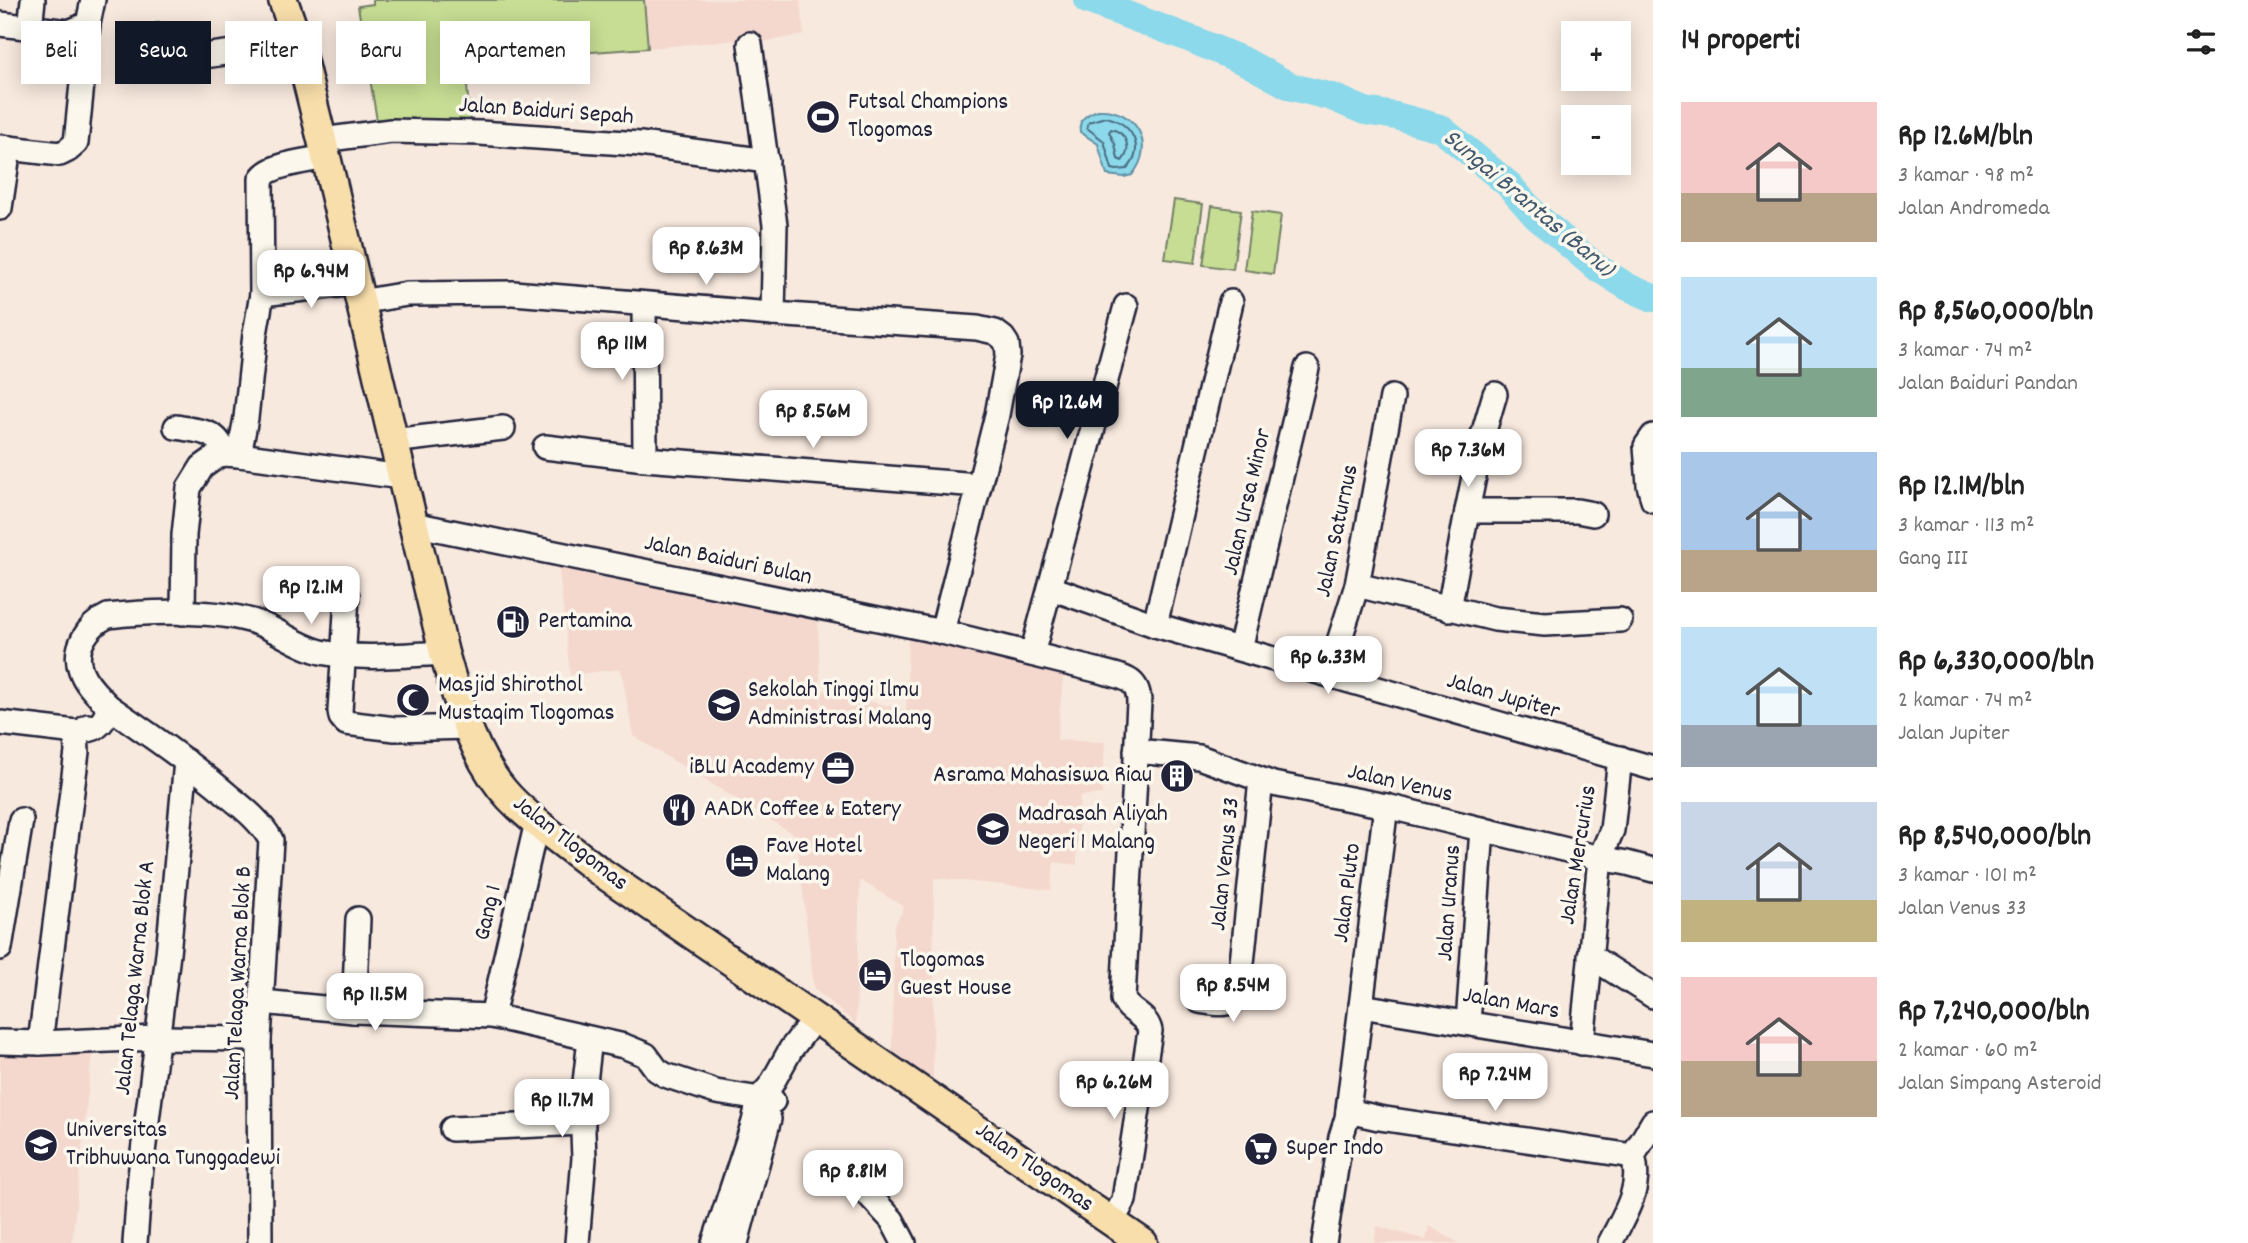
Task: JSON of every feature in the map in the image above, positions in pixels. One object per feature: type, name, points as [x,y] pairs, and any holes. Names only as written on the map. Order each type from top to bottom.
[{"type":"main road","name":"Jalan Tlogomas","points":[[284,0],[291,21]]},
{"type":"main road","name":"Jalan Tlogomas","points":[[308,84],[444,653],[468,727],[495,779],[511,799],[537,822],[598,870],[811,1023],[1143,1243]]},
{"type":"street","points":[[31,21],[33,0]]},
{"type":"street","points":[[82,21],[93,0]]},
{"type":"street","points":[[0,24],[21,27]]},
{"type":"street","points":[[750,44],[775,225],[773,314]]},
{"type":"street","points":[[0,208],[4,148],[60,154],[68,150],[76,142],[82,84]]},
{"type":"street","name":"Jalan Baiduri Sepah","points":[[231,454],[246,418],[262,294],[261,179],[267,171],[324,148],[390,131],[480,133],[640,144],[767,161]]},
{"type":"street","points":[[262,294],[499,292],[977,328],[995,332],[1007,344],[1008,355],[997,415],[942,632]]},
{"type":"street","points":[[1155,625],[1231,302]]},
{"type":"street","points":[[643,304],[645,459]]},
{"type":"street","points":[[1032,654],[1126,306]]},
{"type":"street","name":"Jalan Ursa Minor","points":[[1240,649],[1307,368]]},
{"type":"street","points":[[1449,609],[1482,438],[1495,394]]},
{"type":"street","name":"Jalan Saturnus","points":[[1329,673],[1357,585],[1392,397]]},
{"type":"street","points":[[176,427],[209,433],[231,454]]},
{"type":"street","points":[[393,441],[503,428]]},
{"type":"street","points":[[1653,436],[1646,446],[1653,500]]},
{"type":"street","points":[[545,447],[645,459],[978,485]]},
{"type":"street","points":[[183,613],[184,535],[188,488],[202,467],[231,454],[401,477]]},
{"type":"street","points":[[1467,511],[1577,511],[1592,514]]},
{"type":"street","name":"Jalan Baiduri Bulan","points":[[413,524],[942,632],[1126,678],[1137,688],[1139,703],[1136,751]]},
{"type":"street","points":[[1357,585],[1449,609],[1517,622],[1545,624],[1620,620]]},
{"type":"street","name":"Jalan Jupiter","points":[[1051,588],[1155,625],[1653,768]]},
{"type":"street","points":[[347,596],[340,711],[346,723],[395,729],[468,727]]},
{"type":"street","points":[[186,761],[102,700],[80,670],[83,638],[91,626],[108,616],[183,613],[240,618],[268,628],[304,648],[344,656],[383,657],[444,653]]},
{"type":"street","points":[[0,723],[92,730],[105,718],[102,700]]},
{"type":"street","points":[[40,1043],[80,731]]},
{"type":"street","points":[[1112,1222],[1124,1200],[1149,1026],[1142,1017],[1128,1008],[1123,999],[1136,751]]},
{"type":"street","name":"Jalan Venus","points":[[1136,751],[1199,757],[1261,780],[1386,806],[1653,870]]},
{"type":"street","name":"Jalan Mercurius","points":[[1582,1042],[1600,858],[1612,830],[1619,758]]},
{"type":"street","name":"Jalan Telaga Warna Blok B","points":[[186,761],[260,823],[271,840],[259,1039],[260,1243]]},
{"type":"street","name":"Jalan Telaga Warna Blok A","points":[[135,1243],[140,1176],[168,954],[186,761]]},
{"type":"street","name":"Jalan Venus 33","points":[[1200,1001],[1230,1003],[1236,999],[1239,992],[1261,780]]},
{"type":"street","name":"Jalan Pluto","points":[[1324,1243],[1341,1137],[1348,1111],[1386,806]]},
{"type":"street","points":[[0,948],[21,820]]},
{"type":"street","name":"Gang 1","points":[[492,1016],[537,822]]},
{"type":"street","name":"Jalan Uranus","points":[[1468,1023],[1482,829]]},
{"type":"street","points":[[354,1011],[358,919]]},
{"type":"street","points":[[1590,956],[1653,996]]},
{"type":"street","points":[[262,1002],[354,1011],[492,1016],[635,1050],[646,1055],[657,1070],[716,1092],[768,1095]]},
{"type":"street","name":"Jalan Mars","points":[[1361,1006],[1653,1054]]},
{"type":"street","points":[[714,1243],[754,1122],[791,1049],[811,1023]]},
{"type":"street","points":[[0,1042],[156,1038],[259,1039]]},
{"type":"street","points":[[577,1243],[584,1158],[582,1108],[590,1040]]},
{"type":"street","points":[[736,1243],[748,1205],[768,1095]]},
{"type":"street","points":[[1348,1111],[1633,1156]]},
{"type":"street","points":[[452,1129],[583,1122]]},
{"type":"street","points":[[1610,1243],[1633,1198],[1636,1167],[1633,1156],[1653,1122]]},
{"type":"street","points":[[856,1181],[892,1220],[904,1243]]},
{"type":"shaded area","points":[[644,0],[800,0],[804,35],[756,43],[739,44],[738,40],[648,48]]},
{"type":"shaded area","points":[[558,561],[818,618],[821,713],[822,690],[906,710],[908,634],[1064,669],[1057,740],[1105,742],[1102,794],[1080,796],[1077,865],[1054,862],[1051,890],[934,878],[933,1082],[892,1050],[894,927],[904,907],[860,880],[856,1024],[814,989],[798,851],[821,851],[633,736],[621,669],[570,675]]},
{"type":"shaded area","name":"Universitas Tribhuwana Tunggadewi","points":[[0,1044],[93,1045],[72,1243],[0,1243]]},
{"type":"shaded area","points":[[1377,1226],[1426,1240],[1429,1226],[1459,1243],[1374,1243]]},
{"type":"green space","points":[[373,0],[644,0],[648,48],[590,52],[590,21],[440,21],[440,84],[467,84],[470,123],[377,121],[371,84],[426,84],[426,21],[360,21],[358,6],[373,4]]},
{"type":"green space","points":[[1174,200],[1203,204],[1195,263],[1165,259]]},
{"type":"green space","points":[[1212,206],[1241,210],[1233,269],[1203,265]]},
{"type":"green space","points":[[1252,211],[1281,215],[1273,274],[1244,270]]},
{"type":"water","points":[[1098,110],[1123,115],[1139,130],[1143,152],[1132,175],[1107,175],[1098,144],[1080,132],[1080,124],[1084,118]]},
{"type":"waterway","name":"Sungai Brantas (Banu)","points":[[1087,0],[1246,62],[1292,87],[1332,97],[1365,111],[1440,128],[1508,184],[1536,216],[1596,267],[1628,287],[1653,298]]},
{"type":"place","name":"Futsal Champions Tlogomas","points":[[823,117]]},
{"type":"place","name":"Pertamina","points":[[513,622]]},
{"type":"place","name":"Masjid Shirothol Mustaqim Tlogomas","points":[[413,700]]},
{"type":"place","name":"Sekolah Tinggi Ilmu Administrasi Malang","points":[[724,705]]},
{"type":"place","name":"iBLU Academy","points":[[838,768]]},
{"type":"place","name":"Asrama Mahasiswa Riau","points":[[1177,776]]},
{"type":"place","name":"AADK Coffee & Eatery","points":[[679,810]]},
{"type":"place","name":"Madrasah Aliyah Negeri 1 Malang","points":[[993,829]]},
{"type":"place","name":"Fave Hotel Malang","points":[[742,861]]},
{"type":"place","name":"Tlogomas Guest House","points":[[875,975]]},
{"type":"place","name":"Universitas Tribhuwana Tunggadewi","points":[[41,1145]]},
{"type":"place","name":"Super Indo","points":[[1261,1149]]}]
